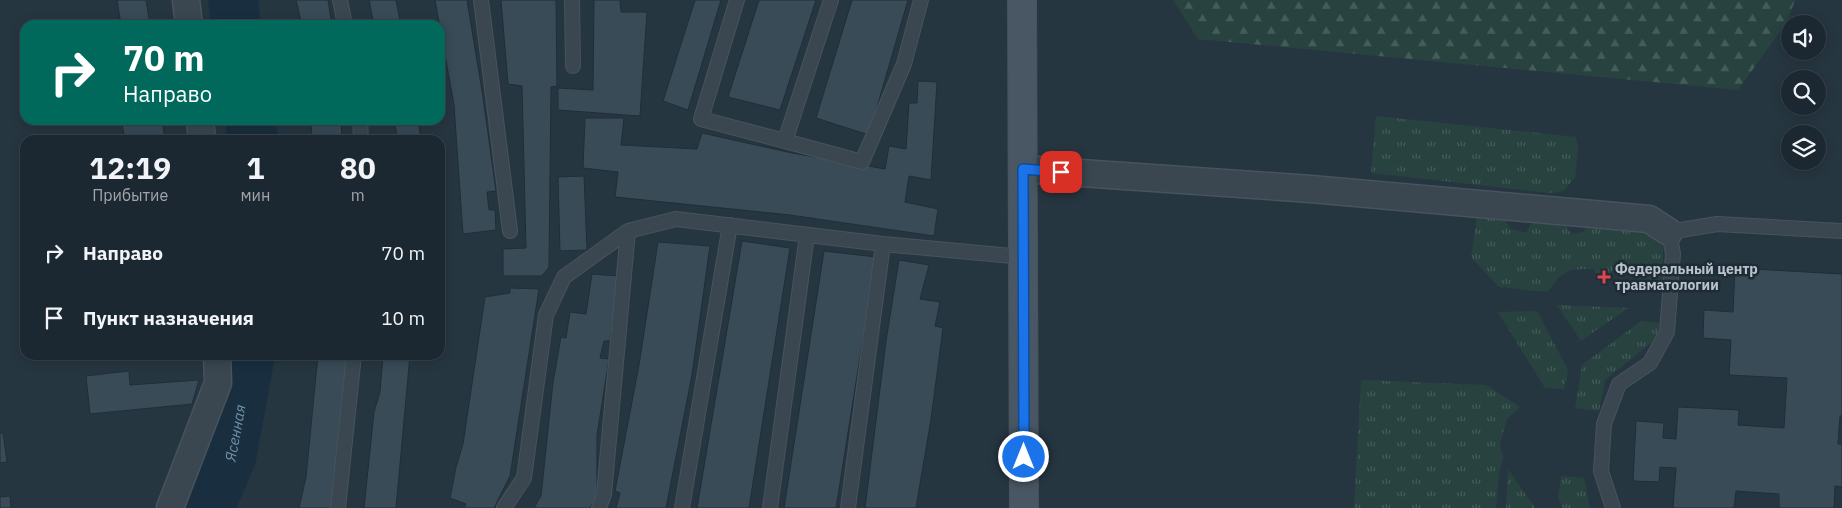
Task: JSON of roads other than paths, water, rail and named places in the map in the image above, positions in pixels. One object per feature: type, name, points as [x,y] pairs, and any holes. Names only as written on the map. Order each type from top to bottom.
[{"type":"main road","points":[[1022,0],[1024,121],[1024,508]]},
{"type":"street","points":[[186,0],[188,20]]},
{"type":"street","points":[[1023,169],[1311,189],[1649,219],[1669,232]]},
{"type":"street","points":[[170,508],[218,383],[217,360]]},
{"type":"lane","points":[[340,0],[344,20]]},
{"type":"lane","points":[[481,0],[510,231]]},
{"type":"lane","points":[[572,0],[573,66]]},
{"type":"lane","points":[[737,0],[701,119],[862,162],[904,64],[921,0]]},
{"type":"lane","points":[[785,141],[831,0]]},
{"type":"lane","points":[[504,508],[524,478],[546,315],[564,277],[628,231],[676,219],[884,244],[1023,257]]},
{"type":"lane","points":[[1613,508],[1601,471],[1604,424],[1620,384],[1650,363],[1668,332],[1673,254],[1669,232],[1717,224],[1842,231]]},
{"type":"lane","points":[[682,508],[730,225]]},
{"type":"lane","points":[[599,508],[604,494],[628,231]]},
{"type":"lane","points":[[770,508],[807,235]]},
{"type":"lane","points":[[848,508],[884,244]]},
{"type":"lane","points":[[338,508],[353,360]]},
{"type":"waterway","name":"Ясенная","points":[[233,0],[235,20]]},
{"type":"waterway","name":"Ясенная","points":[[251,125],[252,135]]},
{"type":"waterway","name":"Ясенная","points":[[209,508],[231,458],[249,360]]},
{"type":"place","name":"Федеральный центр травматологии","points":[[1604,277]]}]
